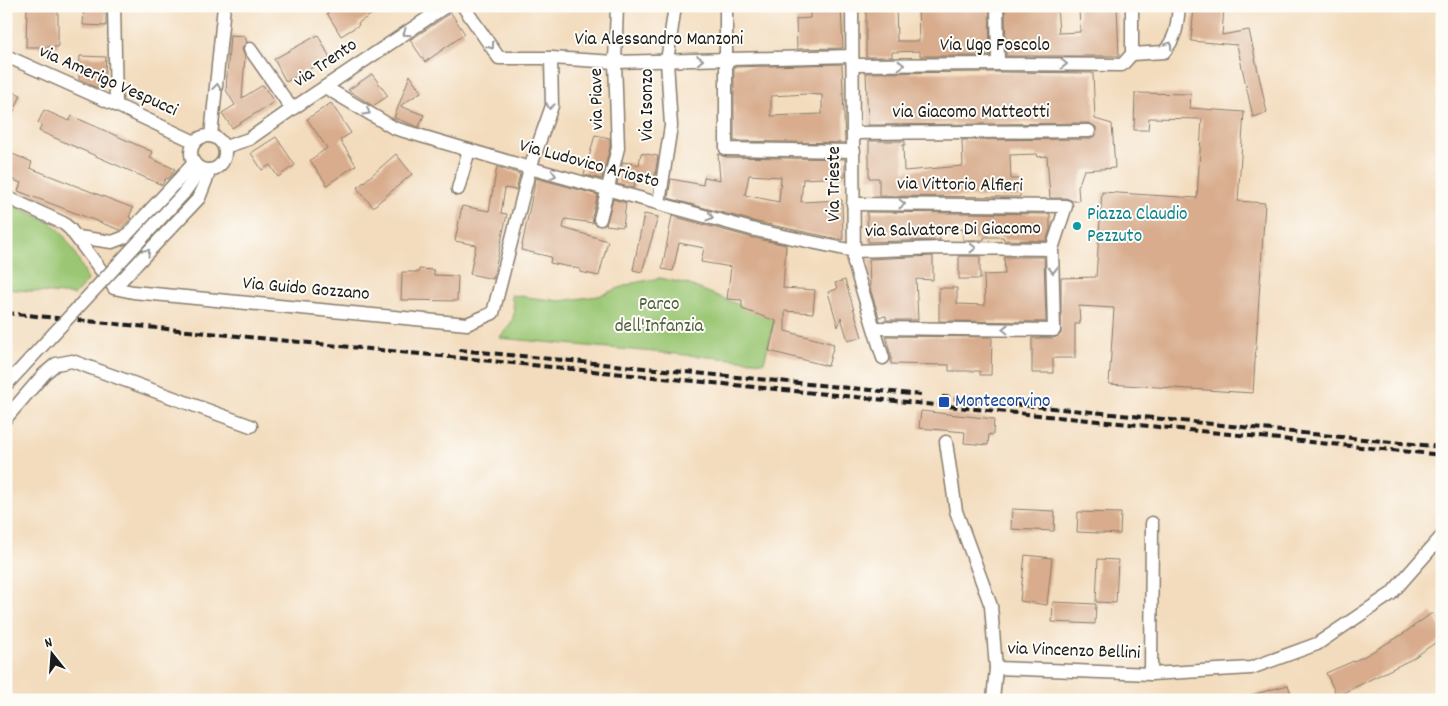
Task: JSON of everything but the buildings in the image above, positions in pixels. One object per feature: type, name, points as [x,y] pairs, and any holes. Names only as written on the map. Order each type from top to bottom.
[{"type":"street","points":[[114,6],[116,104]]},
{"type":"street","points":[[211,136],[224,6]]},
{"type":"street","name":"Via Alessandro Manzoni","points":[[463,6],[499,58],[551,58],[615,62],[726,59],[852,61]]},
{"type":"street","name":"via Piave","points":[[600,219],[618,148],[615,62],[617,6]]},
{"type":"street","name":"Via Isonzo","points":[[659,203],[671,126],[667,61],[675,6]]},
{"type":"street","points":[[726,6],[726,149],[854,151]]},
{"type":"street","name":"Via Trieste","points":[[852,6],[854,263],[883,358]]},
{"type":"street","points":[[996,6],[998,64]]},
{"type":"street","points":[[1132,6],[1132,54],[1164,52],[1173,41],[1176,32],[1179,6]]},
{"type":"street","name":"via Trento","points":[[225,147],[249,139],[439,8]]},
{"type":"street","points":[[250,49],[292,109]]},
{"type":"street","name":"Via Ugo Foscolo","points":[[852,61],[1122,65],[1132,54]]},
{"type":"street","name":"via Amerigo Vespucci","points":[[6,56],[116,104],[195,142]]},
{"type":"street","points":[[530,168],[552,106],[551,58]]},
{"type":"street","name":"Via Ludovico Ariosto","points":[[324,87],[394,128],[530,168],[755,230],[854,251]]},
{"type":"street","name":"via Giacomo Matteotti","points":[[853,133],[1089,131]]},
{"type":"street","points":[[6,197],[63,223],[78,237],[114,288],[199,198],[202,168],[191,152],[195,142],[205,136],[211,136],[219,139],[225,147],[226,152],[220,167],[202,168],[125,237],[112,242],[78,237]]},
{"type":"street","points":[[458,189],[469,150]]},
{"type":"street","points":[[6,385],[183,194],[202,168]]},
{"type":"street","name":"Via Guido Gozzano","points":[[114,288],[133,292],[467,324],[493,313],[530,168]]},
{"type":"street","name":"via Vittorio Alfieri","points":[[853,204],[1066,206],[1052,249]]},
{"type":"street","name":"via Salvatore Di Giacomo","points":[[854,251],[941,248],[1052,249]]},
{"type":"street","points":[[874,328],[1054,330],[1052,249]]},
{"type":"street","points":[[6,418],[44,374],[56,364],[72,361],[251,426]]},
{"type":"street","points":[[946,442],[956,511],[991,606],[996,668],[993,700]]},
{"type":"street","name":"via Vincenzo Bellini","points":[[1151,674],[1152,524]]},
{"type":"street","name":"via Vincenzo Bellini","points":[[996,668],[1151,674],[1250,668],[1317,644],[1391,594],[1442,536]]},
{"type":"green space","points":[[6,203],[45,220],[56,227],[65,237],[88,280],[75,295],[6,289]]},
{"type":"green space","name":"Parco dell'Infanzia","points":[[660,278],[687,284],[775,319],[764,362],[499,338],[513,318],[514,309],[511,295],[560,301],[598,296],[633,283]]},
{"type":"railway","points":[[6,313],[1442,455]]},
{"type":"railway","points":[[459,350],[922,395]]},
{"type":"railway","points":[[942,397],[1442,447]]},
{"type":"place","name":"Piazza Claudio Pezzuto","points":[[1077,226]]},
{"type":"place","name":"Montecorvino","points":[[944,402]]}]
